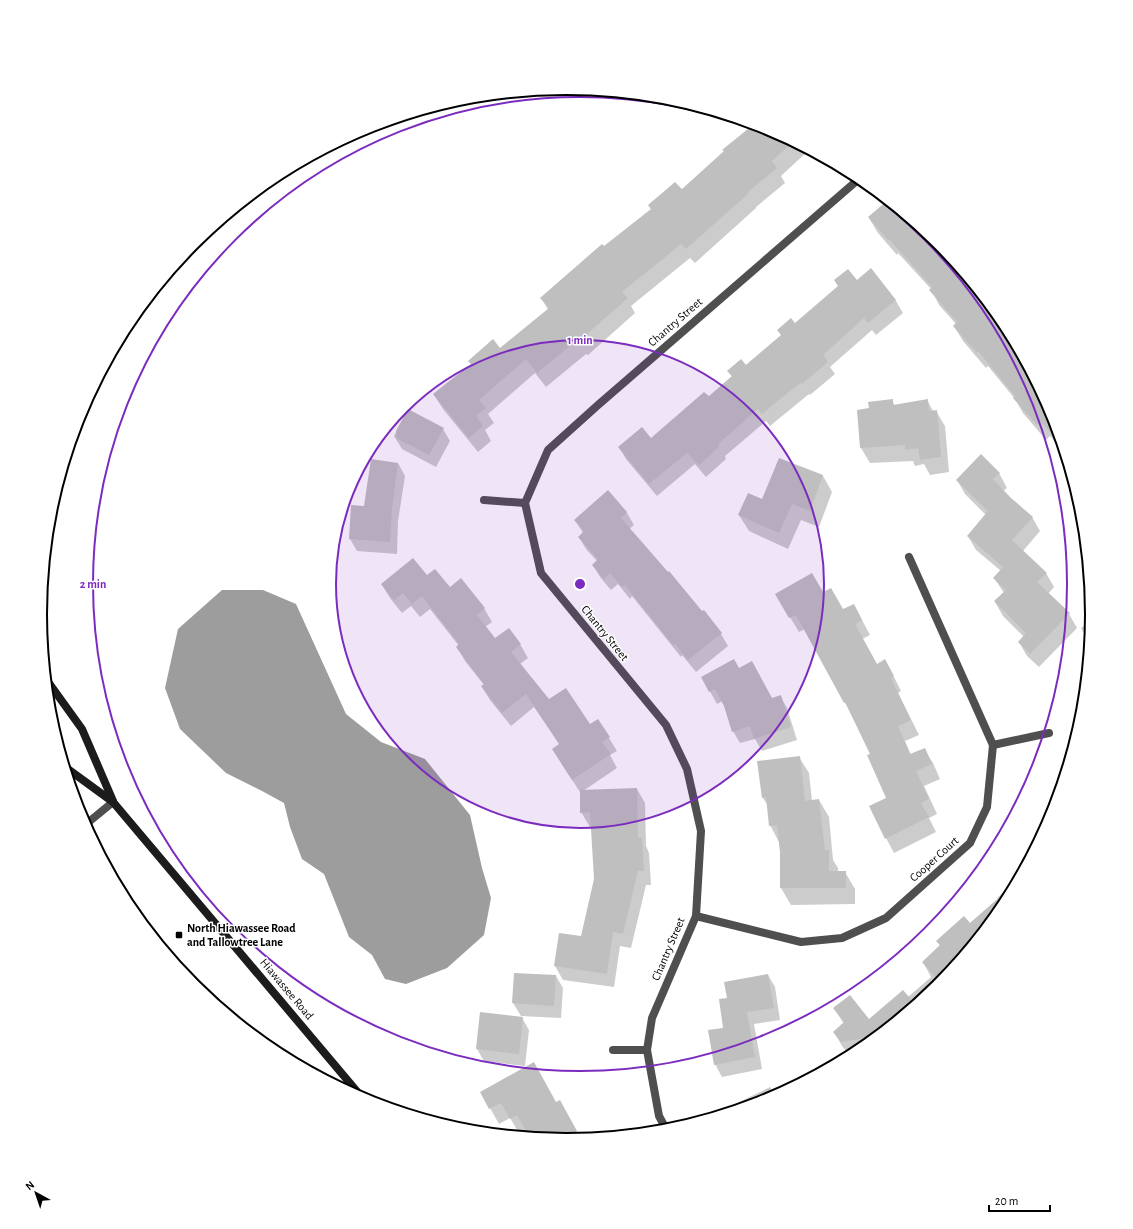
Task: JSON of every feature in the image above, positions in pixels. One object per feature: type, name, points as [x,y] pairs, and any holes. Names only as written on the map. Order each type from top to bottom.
[{"type":"main road","name":"Hiawassee Road","points":[[52,687],[82,729],[113,802]]},
{"type":"main road","name":"Hiawassee Road","points":[[72,772],[113,802],[354,1088]]},
{"type":"street","name":"Chantry Street","points":[[663,1125],[659,1116],[647,1050],[652,1018],[696,916],[701,831],[687,769],[666,725],[540,573],[525,503],[548,450],[855,183]]},
{"type":"street","points":[[484,500],[525,503]]},
{"type":"street","name":"Cooper Court","points":[[696,916],[801,942],[842,938],[886,918],[970,843],[987,807],[993,745],[909,557]]},
{"type":"street","points":[[993,745],[1049,732]]},
{"type":"street","points":[[90,821],[113,802]]},
{"type":"street","points":[[613,1050],[647,1050]]},
{"type":"shaded area","points":[[222,590],[263,590],[296,604],[346,714],[381,742],[425,759],[470,815],[482,868],[491,898],[484,935],[447,968],[406,984],[385,979],[372,955],[349,937],[324,874],[302,859],[290,827],[284,803],[226,773],[180,729],[165,688],[178,629]]},
{"type":"building","points":[[748,129],[789,146],[772,161],[777,168],[748,192],[749,193],[686,249],[681,244],[622,292],[628,298],[579,341],[577,340],[537,373],[526,359],[479,400],[486,408],[476,416],[483,426],[469,438],[433,394],[471,364],[468,361],[493,339],[500,348],[549,308],[540,298],[602,244],[604,246],[651,209],[648,205],[675,182],[682,189],[724,151],[722,150]]},
{"type":"building","points":[[884,203],[934,247],[957,272],[979,298],[1016,355],[1032,385],[1054,436],[1041,422],[1037,425],[1013,398],[1015,396],[978,351],[977,353],[953,326],[957,322],[929,290],[932,287],[868,217]]},
{"type":"building","points":[[871,268],[896,300],[868,323],[864,318],[823,355],[828,362],[762,414],[758,409],[718,444],[720,446],[699,465],[687,453],[649,484],[618,447],[642,427],[651,438],[704,392],[709,396],[732,376],[727,371],[741,359],[746,365],[781,335],[777,330],[791,318],[795,323],[838,286],[834,280],[848,269],[857,280]]},
{"type":"building","points":[[893,399],[893,405],[928,399],[929,411],[937,410],[941,457],[920,460],[918,448],[905,450],[905,445],[860,448],[857,410],[869,408],[868,402]]},
{"type":"building","points":[[408,409],[444,428],[429,455],[396,438],[396,431]]},
{"type":"building","points":[[981,454],[1000,473],[993,479],[1011,498],[1033,517],[1012,540],[1047,573],[1037,582],[1070,613],[1030,654],[1018,642],[1026,633],[994,601],[1006,590],[993,578],[1003,567],[967,536],[988,511],[956,480]]},
{"type":"building","points":[[779,458],[823,475],[810,511],[792,504],[779,533],[738,515],[748,493],[762,499]]},
{"type":"building","points":[[371,459],[398,463],[392,508],[390,542],[349,539],[351,505],[364,506]]},
{"type":"building","points":[[608,490],[627,512],[621,518],[668,572],[669,571],[702,611],[704,610],[722,633],[688,660],[675,644],[673,645],[625,585],[622,587],[610,573],[604,579],[592,565],[598,559],[578,537],[584,531],[574,520]]},
{"type":"building","points":[[413,558],[427,575],[435,569],[450,587],[461,578],[485,608],[477,615],[495,638],[509,628],[521,644],[511,652],[549,699],[566,688],[590,724],[598,719],[610,737],[602,742],[611,754],[572,780],[552,749],[559,744],[526,694],[502,713],[481,686],[484,684],[456,647],[459,644],[422,596],[412,604],[403,593],[394,600],[381,584]]},
{"type":"building","points":[[812,573],[823,592],[831,588],[843,609],[854,604],[862,620],[855,624],[877,664],[885,659],[894,676],[891,678],[911,720],[898,726],[910,754],[925,748],[932,764],[916,771],[929,799],[921,803],[929,817],[885,839],[869,806],[886,798],[867,755],[870,754],[845,702],[844,703],[796,615],[789,618],[775,594]]},
{"type":"building","points":[[734,659],[739,668],[752,661],[772,698],[781,695],[791,727],[754,739],[750,726],[732,732],[724,706],[715,689],[709,692],[701,677]]},
{"type":"building","points":[[800,756],[805,801],[819,799],[825,850],[829,850],[829,871],[846,871],[846,888],[780,888],[780,852],[777,825],[769,826],[766,797],[762,798],[757,761]]},
{"type":"building","points":[[637,788],[638,838],[642,838],[644,871],[638,871],[623,934],[613,932],[607,974],[554,966],[559,933],[581,936],[594,879],[590,812],[580,813],[580,790]]},
{"type":"building","points":[[1003,894],[979,931],[937,979],[922,962],[940,945],[936,941],[964,916],[970,923]]},
{"type":"building","points":[[514,973],[556,975],[554,1006],[512,1003]]},
{"type":"building","points":[[768,974],[774,1008],[747,1012],[755,1057],[714,1065],[708,1030],[723,1028],[719,999],[727,998],[724,982]]},
{"type":"building","points":[[903,990],[913,1001],[883,1027],[868,1037],[841,1042],[833,1032],[844,1022],[833,1008],[850,995],[869,1019]]},
{"type":"building","points":[[480,1012],[523,1017],[519,1054],[476,1049]]},
{"type":"building","points":[[534,1062],[556,1102],[560,1100],[577,1131],[572,1134],[566,1134],[527,1132],[517,1115],[510,1119],[501,1103],[489,1109],[480,1092]]},
{"type":"place","name":"North Hiawassee Road and Tallowtree Lane","points":[[179,935]]}]
